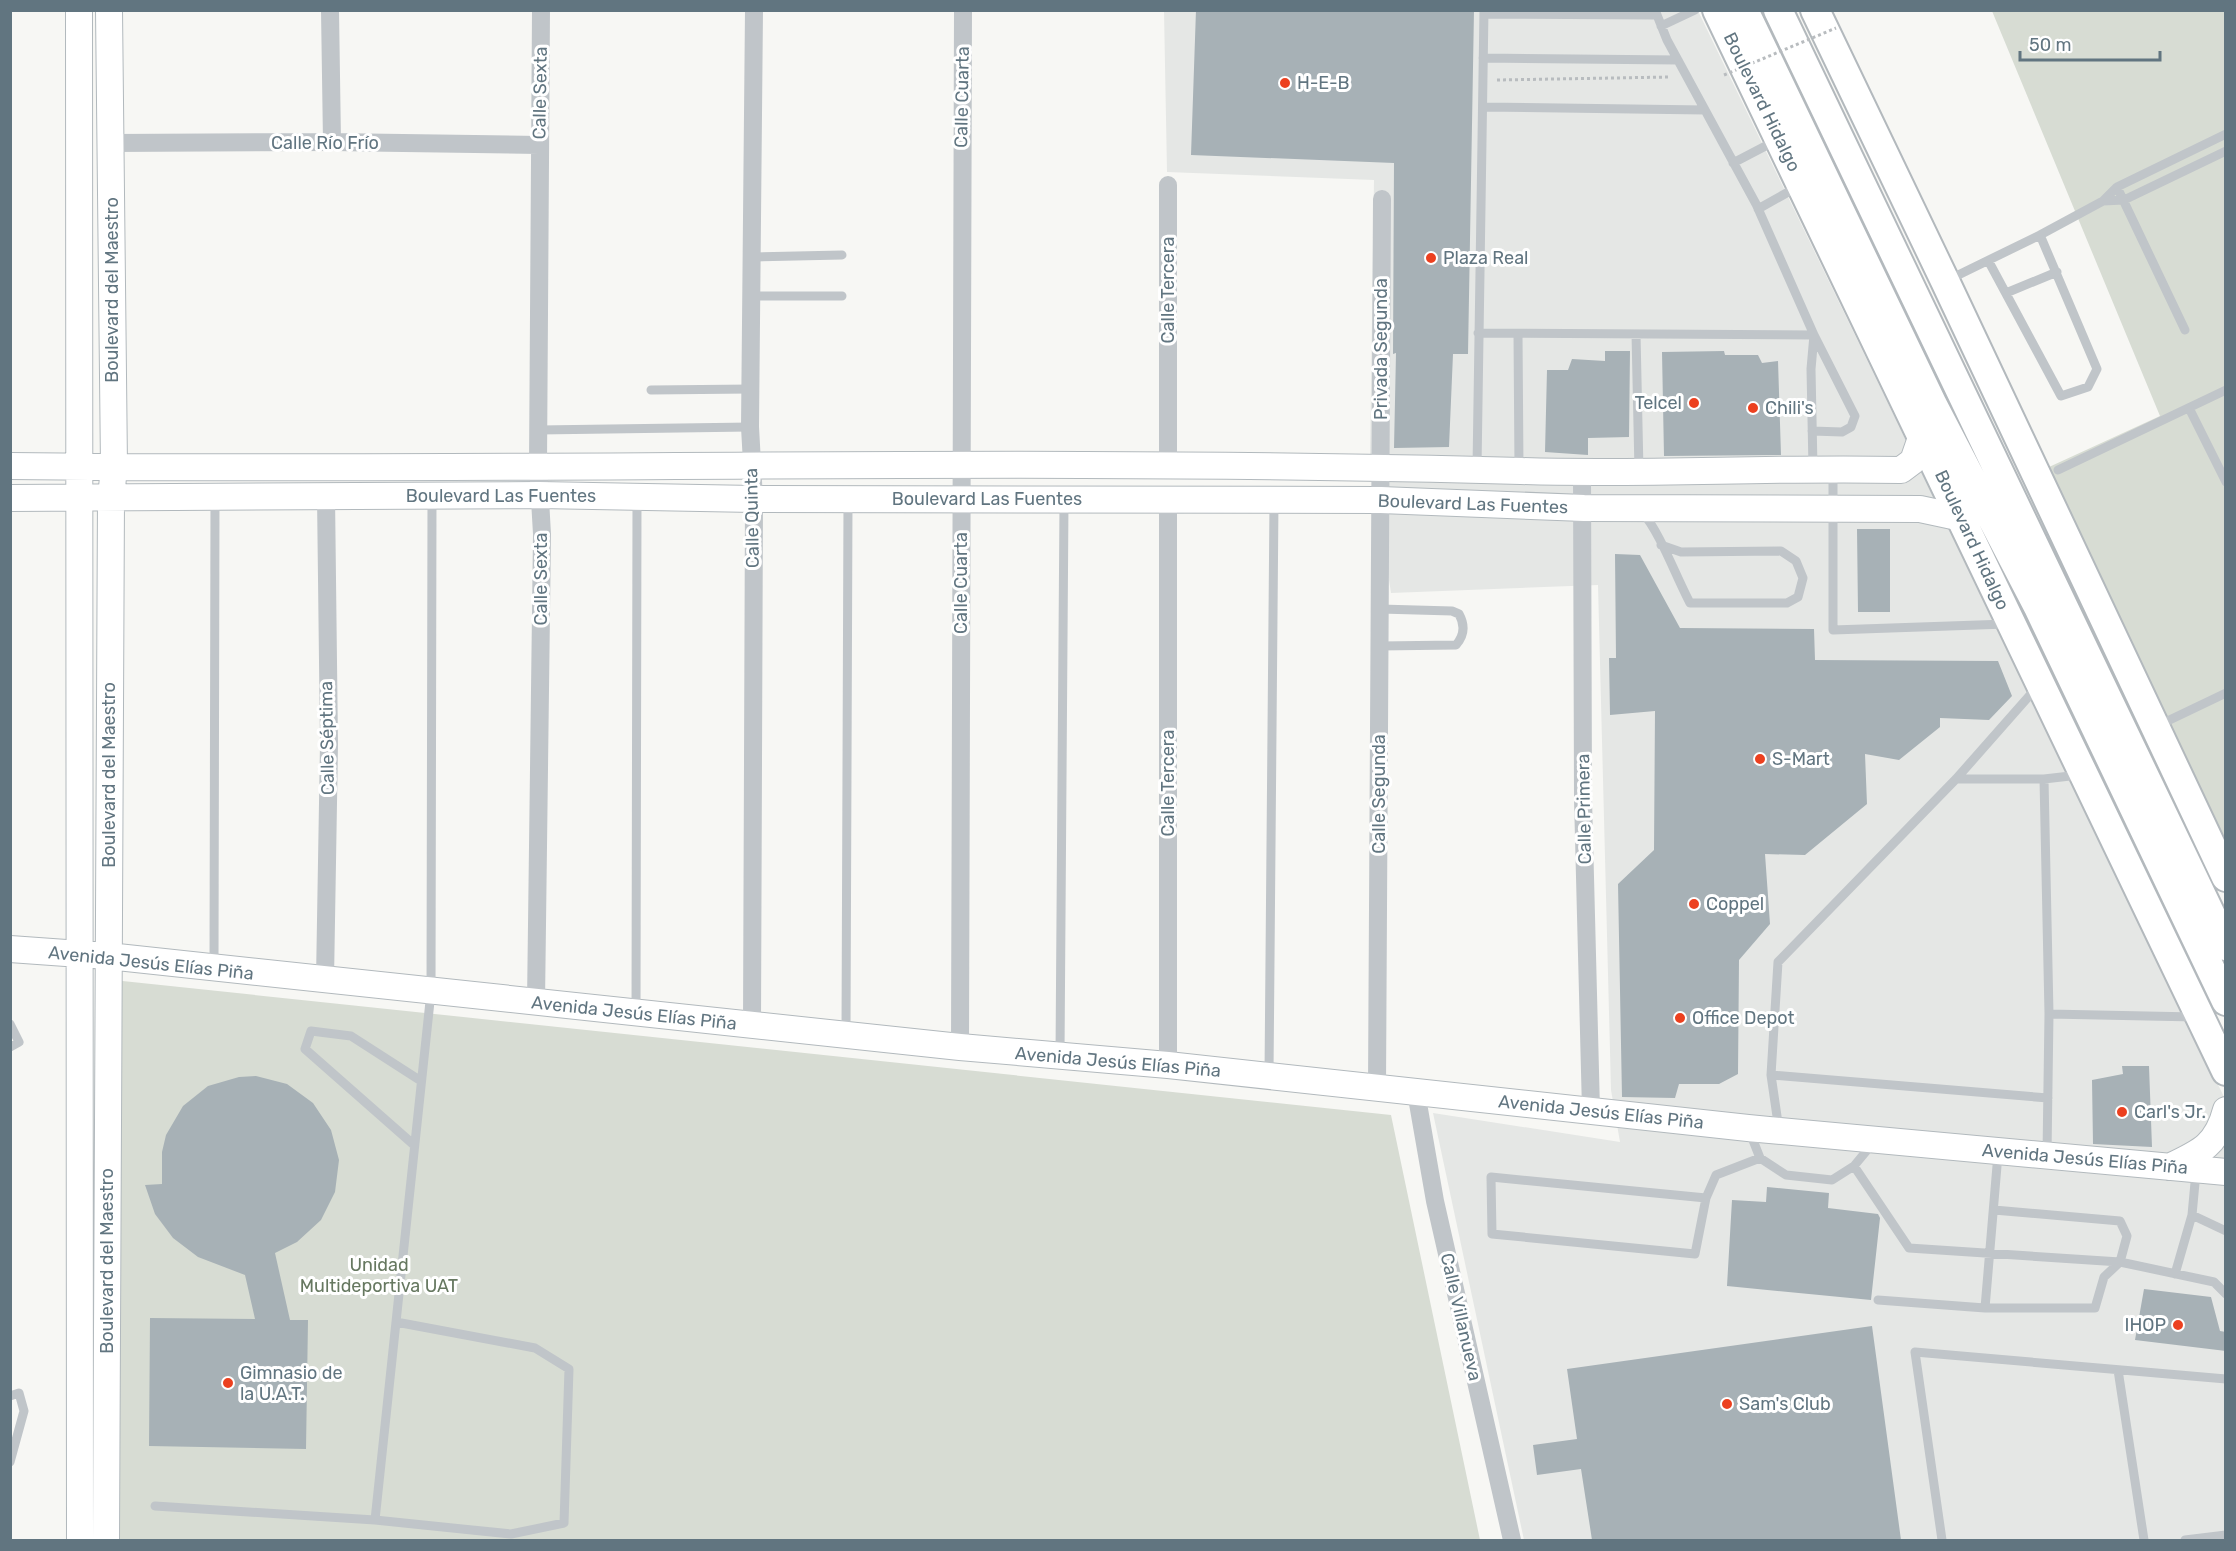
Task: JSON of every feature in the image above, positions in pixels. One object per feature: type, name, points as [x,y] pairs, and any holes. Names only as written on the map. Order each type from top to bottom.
[{"type":"main road","name":"Boulevard Hidalgo","points":[[1717,10],[2226,1071]]},
{"type":"main road","name":"Boulevard Hidalgo","points":[[1744,10],[1933,405],[2046,597],[2226,946]]},
{"type":"main road","name":"Boulevard Hidalgo","points":[[1758,10],[1848,196],[1865,217],[1886,236]]},
{"type":"main road","name":"Boulevard Hidalgo","points":[[1778,10],[1886,236],[2226,1001]]},
{"type":"main road","points":[[1826,19],[1946,281],[2226,877]]},
{"type":"street","name":"Boulevard del Maestro","points":[[80,10],[82,466],[80,498],[80,1540]]},
{"type":"street","name":"Boulevard del Maestro","points":[[106,1540],[111,498],[114,467],[109,10]]},
{"type":"street","points":[[330,10],[332,142]]},
{"type":"street","name":"Calle Sexta","points":[[536,1003],[542,534],[538,465],[541,10]]},
{"type":"street","name":"Calle Quinta","points":[[752,1026],[754,499],[750,427],[754,10]]},
{"type":"street","name":"Calle Cuarta","points":[[960,1047],[963,10]]},
{"type":"street","name":"Calle Río Frío","points":[[111,143],[332,142],[539,145]]},
{"type":"street","name":"Calle Tercera","points":[[1168,185],[1168,467]]},
{"type":"street","name":"Privada Segunda","points":[[1381,500],[1382,199]]},
{"type":"street","name":"Boulevard Las Fuentes","points":[[10,466],[961,465],[1477,468],[1519,471],[1901,470],[1913,461],[1922,435]]},
{"type":"street","name":"Calle Primera","points":[[1582,471],[1584,508],[1583,799],[1591,1110]]},
{"type":"street","points":[[1684,508],[1685,471]]},
{"type":"street","name":"Boulevard Las Fuentes","points":[[10,498],[539,495],[754,499],[1381,500],[1584,508],[1920,509],[1962,518]]},
{"type":"street","name":"Calle Séptima","points":[[325,980],[329,744],[326,496]]},
{"type":"street","name":"Calle Segunda","points":[[1377,1087],[1381,500]]},
{"type":"street","name":"Calle Tercera","points":[[1168,501],[1168,1065]]},
{"type":"street","name":"Avenida Jesús Elías Piña","points":[[10,949],[108,957],[846,1036],[1168,1065],[1748,1128],[2226,1172]]},
{"type":"street","name":"Calle Villanueva","points":[[1416,1092],[1435,1201],[1512,1540]]},
{"type":"street","points":[[2169,1167],[2194,1155],[2215,1140],[2226,1110]]},
{"type":"lane","points":[[1661,26],[1695,10]]},
{"type":"lane","points":[[1477,468],[1484,12],[1656,13],[1678,60],[1758,209],[1814,336],[1855,416],[1851,427],[1842,432],[1812,431]]},
{"type":"lane","points":[[1483,58],[1678,60]]},
{"type":"lane","points":[[1482,107],[1705,110]]},
{"type":"lane","points":[[1946,281],[1989,262],[2103,201],[2117,187],[2226,134]]},
{"type":"lane","points":[[1733,163],[1779,139]]},
{"type":"lane","points":[[2103,201],[2124,200],[2226,151]]},
{"type":"lane","points":[[1758,209],[1801,185]]},
{"type":"lane","points":[[2117,187],[2185,330]]},
{"type":"lane","points":[[1989,262],[2061,396],[2088,387],[2097,369],[2040,235]]},
{"type":"lane","points":[[752,258],[842,255]]},
{"type":"lane","points":[[2006,293],[2057,272]]},
{"type":"lane","points":[[752,297],[842,296]]},
{"type":"lane","points":[[1478,333],[1814,336]]},
{"type":"lane","points":[[1518,334],[1519,471]]},
{"type":"lane","points":[[1636,334],[1640,471]]},
{"type":"lane","points":[[1814,336],[1811,369],[1812,431],[1835,509],[1833,630],[2011,624]]},
{"type":"lane","points":[[651,390],[751,389]]},
{"type":"lane","points":[[2058,470],[2226,390]]},
{"type":"lane","points":[[2189,408],[2226,482]]},
{"type":"lane","points":[[539,430],[750,427]]},
{"type":"lane","points":[[214,969],[215,496]]},
{"type":"lane","points":[[375,1520],[431,992],[432,496]]},
{"type":"lane","points":[[636,1013],[637,497]]},
{"type":"lane","points":[[846,1036],[848,498]]},
{"type":"lane","points":[[1060,1056],[1064,500]]},
{"type":"lane","points":[[1269,1076],[1274,501]]},
{"type":"lane","points":[[1638,508],[1651,522],[1661,545],[1690,603],[1787,603],[1798,597],[1803,578],[1796,561],[1780,551],[1681,552],[1661,545]]},
{"type":"lane","points":[[1380,609],[1452,611],[1460,614],[1464,622],[1462,638],[1456,645],[1380,646]]},
{"type":"lane","points":[[1779,1131],[1771,1075],[1778,962],[1956,779],[2040,685]]},
{"type":"lane","points":[[2155,727],[2226,693]]},
{"type":"lane","points":[[1956,779],[2044,779],[2085,774]]},
{"type":"lane","points":[[2044,779],[2049,1014],[2047,1156]]},
{"type":"lane","points":[[2049,1014],[2199,1017]]},
{"type":"lane","points":[[10,1024],[19,1042],[10,1047]]},
{"type":"lane","points":[[414,1145],[305,1049],[311,1031],[351,1036],[420,1082]]},
{"type":"lane","points":[[1771,1075],[2048,1098]]},
{"type":"lane","points":[[1748,1128],[1760,1158],[1786,1175],[1832,1180],[1854,1166],[1877,1139]]},
{"type":"lane","points":[[1985,1308],[1999,1152]]},
{"type":"lane","points":[[1706,1198],[1491,1177],[1492,1234],[1695,1254],[1706,1198],[1716,1175],[1760,1158]]},
{"type":"lane","points":[[1854,1166],[1909,1248],[2120,1262],[2214,1282],[2226,1294]]},
{"type":"lane","points":[[2175,1274],[2192,1215],[2196,1169]]},
{"type":"lane","points":[[1878,1300],[1985,1308],[2094,1308],[2104,1277],[2120,1262],[2127,1236],[2120,1221],[1994,1210]]},
{"type":"lane","points":[[2192,1215],[2226,1231]]},
{"type":"lane","points":[[155,1506],[375,1520],[511,1534],[564,1523],[569,1369],[535,1348],[396,1322]]},
{"type":"lane","points":[[1942,1540],[1916,1352],[2226,1379]]},
{"type":"lane","points":[[2118,1370],[2144,1540]]},
{"type":"lane","points":[[10,1396],[19,1393],[24,1411],[10,1462]]},
{"type":"lane","points":[[2185,1540],[2226,1535]]},
{"type":"path","points":[[1724,75],[1826,19]]},
{"type":"path","points":[[1483,80],[1687,77]]},
{"type":"shaded area","points":[[1164,11],[1698,11],[2225,1099],[2225,1540],[1524,1540],[1433,1113],[1620,1142],[1611,1090],[1598,585],[1391,593],[1370,455],[1374,180],[1167,172]]},
{"type":"green space","points":[[1992,11],[2225,11],[2225,841],[2049,467],[2160,416]]},
{"type":"green space","name":"Unidad Multideportiva UAT","points":[[113,980],[1391,1115],[1480,1540],[113,1540]]},
{"type":"building","points":[[1196,10],[1474,10],[1468,354],[1453,354],[1449,447],[1394,448],[1396,353],[1393,354],[1394,163],[1191,155]]},
{"type":"building","points":[[1605,351],[1630,351],[1629,437],[1588,438],[1588,455],[1545,452],[1547,370],[1568,370],[1572,359],[1605,361]]},
{"type":"building","points":[[1724,351],[1725,355],[1758,355],[1762,363],[1778,361],[1781,455],[1664,456],[1662,352]]},
{"type":"building","points":[[1857,529],[1890,529],[1890,612],[1858,612]]},
{"type":"building","points":[[1615,554],[1640,555],[1680,628],[1814,629],[1815,660],[1998,661],[2012,696],[1989,720],[1940,718],[1940,727],[1899,760],[1865,754],[1867,804],[1805,855],[1765,854],[1770,924],[1739,960],[1738,1074],[1719,1084],[1679,1084],[1675,1098],[1622,1097],[1618,884],[1654,850],[1655,711],[1610,715],[1609,658],[1616,658]]},
{"type":"building","name":"Carl's Jr.","points":[[2122,1066],[2149,1066],[2152,1147],[2093,1144],[2092,1080],[2123,1074]]},
{"type":"building","points":[[256,1076],[287,1084],[313,1103],[331,1130],[339,1160],[335,1192],[321,1220],[297,1242],[275,1253],[290,1320],[308,1320],[306,1449],[149,1446],[150,1318],[255,1319],[245,1275],[198,1257],[173,1238],[155,1214],[145,1185],[162,1184],[162,1152],[166,1135],[183,1106],[208,1086],[239,1077]]},
{"type":"building","points":[[1767,1187],[1829,1193],[1828,1208],[1878,1214],[1880,1218],[1871,1300],[1727,1286],[1732,1200],[1766,1202]]},
{"type":"building","name":"IHOP","points":[[2144,1289],[2211,1297],[2220,1331],[2226,1332],[2226,1351],[2135,1340]]},
{"type":"building","name":"Sam's Club","points":[[1872,1326],[1901,1540],[1592,1540],[1581,1469],[1537,1475],[1533,1445],[1577,1439],[1567,1369]]},
{"type":"place","name":"H-E-B","points":[[1285,83]]},
{"type":"place","name":"Plaza Real","points":[[1431,258]]},
{"type":"place","name":"Telcel","points":[[1694,403]]},
{"type":"place","name":"Chili's","points":[[1753,408]]},
{"type":"place","name":"S-Mart","points":[[1760,759]]},
{"type":"place","name":"Coppel","points":[[1694,904]]},
{"type":"place","name":"Office Depot","points":[[1680,1018]]},
{"type":"place","name":"Carl's Jr.","points":[[2122,1112]]},
{"type":"place","name":"IHOP","points":[[2178,1325]]},
{"type":"place","name":"Gimnasio de la U.A.T.","points":[[228,1383]]},
{"type":"place","name":"Sam's Club","points":[[1727,1404]]}]
